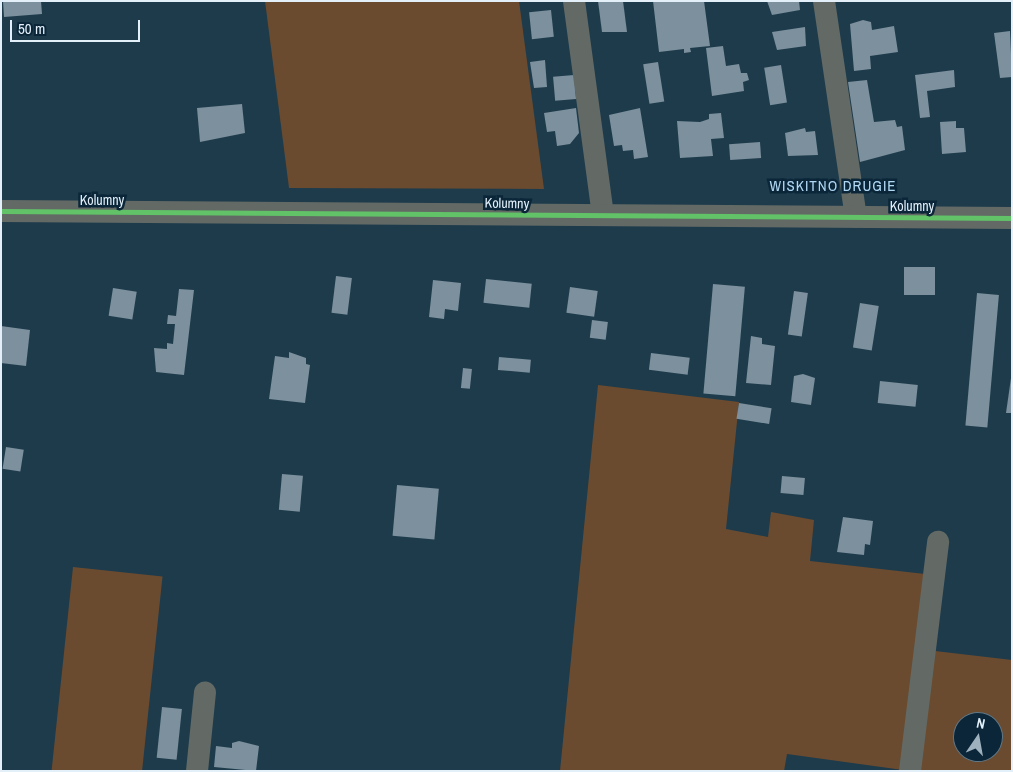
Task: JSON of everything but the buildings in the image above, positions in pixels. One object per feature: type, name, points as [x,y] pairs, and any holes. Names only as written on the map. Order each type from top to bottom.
[{"type":"street","points":[[574,1],[603,215]]},
{"type":"street","points":[[824,1],[856,217]]},
{"type":"street","name":"Kolumny","points":[[1,211],[1012,218]]},
{"type":"street","points":[[910,771],[938,542]]},
{"type":"street","points":[[197,771],[204,692]]},
{"type":"shaded area","points":[[265,1],[519,1],[544,189],[289,188]]},
{"type":"shaded area","points":[[598,385],[739,402],[726,529],[768,537],[771,512],[814,520],[810,561],[925,574],[903,770],[787,754],[784,771],[560,771]]},
{"type":"shaded area","points":[[73,567],[163,576],[142,771],[52,771]]},
{"type":"shaded area","points":[[935,651],[1012,660],[1012,771],[915,771]]},
{"type":"cycle path","points":[[1,211],[1012,218]]},
{"type":"district","name":"WISKITNO DRUGIE","points":[[833,186]]}]
